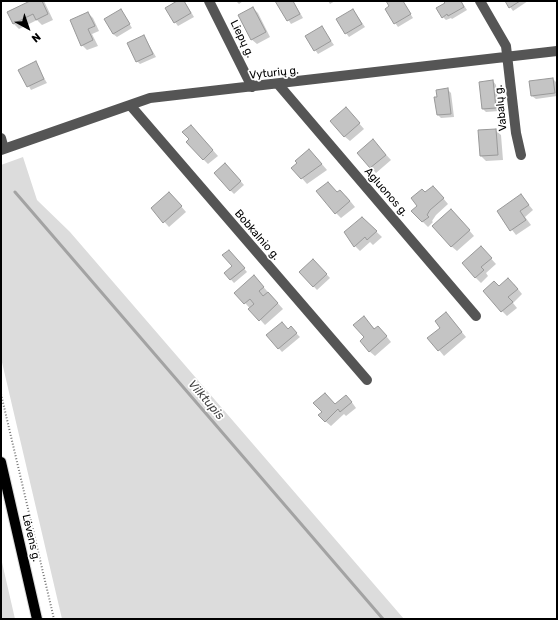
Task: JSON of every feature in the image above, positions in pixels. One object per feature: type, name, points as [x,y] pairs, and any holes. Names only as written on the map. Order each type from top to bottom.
[{"type":"main road","name":"Lėvens g.","points":[[1,462],[37,619]]},
{"type":"street","name":"Liepų g.","points":[[209,1],[252,87]]},
{"type":"street","name":"Vabalų g.","points":[[480,1],[506,46],[516,133],[521,155]]},
{"type":"street","name":"Vyturių g.","points":[[2,150],[150,98],[557,51]]},
{"type":"street","name":"Agluonos g.","points":[[278,84],[476,316]]},
{"type":"street","name":"Bobkalnio g.","points":[[130,105],[367,380]]},
{"type":"street","points":[[1,138],[2,150]]},
{"type":"path","points":[[1,394],[54,619]]},
{"type":"shaded area","points":[[23,157],[37,200],[70,232],[404,619],[62,619],[1,358],[1,165]]},
{"type":"shaded area","points":[[1,558],[15,619],[1,619]]},
{"type":"building","points":[[30,1],[42,1],[48,14],[36,20],[33,14],[13,24],[7,12]]},
{"type":"building","points":[[177,1],[184,1],[191,13],[174,23],[165,8]]},
{"type":"building","points":[[275,1],[293,1],[300,14],[287,21]]},
{"type":"building","points":[[386,1],[403,1],[411,14],[394,24],[385,9],[389,6]]},
{"type":"building","points":[[443,1],[461,1],[464,7],[448,16],[447,14],[442,18],[436,8],[445,3]]},
{"type":"building","points":[[505,1],[520,1],[509,8]]},
{"type":"building","points":[[253,7],[266,32],[251,40],[238,15]]},
{"type":"building","points":[[121,9],[130,24],[113,34],[104,19]]},
{"type":"building","points":[[353,9],[362,24],[345,34],[336,19]]},
{"type":"building","points":[[88,12],[95,26],[88,29],[93,40],[81,46],[70,20]]},
{"type":"building","points":[[322,26],[331,41],[314,51],[305,36]]},
{"type":"building","points":[[144,35],[153,54],[136,62],[127,43]]},
{"type":"building","points":[[36,61],[44,79],[27,87],[18,70]]},
{"type":"building","points":[[553,78],[555,93],[531,96],[529,81]]},
{"type":"building","points":[[493,80],[496,108],[482,109],[479,82]]},
{"type":"building","points":[[448,88],[451,114],[437,115],[434,97],[437,97],[436,90]]},
{"type":"building","points":[[346,107],[360,123],[344,137],[330,121]]},
{"type":"building","points":[[191,125],[213,150],[203,160],[186,142],[189,139],[182,132]]},
{"type":"building","points":[[496,129],[498,155],[480,156],[478,130]]},
{"type":"building","points":[[373,139],[386,155],[370,168],[357,153]]},
{"type":"building","points":[[309,149],[322,164],[301,179],[291,168],[297,163],[295,161]]},
{"type":"building","points":[[225,163],[241,181],[230,191],[214,173]]},
{"type":"building","points":[[328,182],[337,192],[340,190],[350,201],[335,214],[316,191]]},
{"type":"building","points":[[433,186],[444,198],[430,210],[427,215],[429,217],[422,222],[411,211],[417,206],[411,198],[422,189],[425,192]]},
{"type":"building","points":[[169,192],[182,206],[163,223],[151,208]]},
{"type":"building","points":[[521,194],[529,205],[520,211],[526,220],[510,231],[497,211]]},
{"type":"building","points":[[451,209],[470,230],[451,247],[432,226]]},
{"type":"building","points":[[362,217],[377,231],[367,240],[365,237],[354,247],[344,232]]},
{"type":"building","points":[[481,246],[492,258],[481,267],[484,270],[475,278],[462,263]]},
{"type":"building","points":[[229,250],[245,268],[230,280],[224,273],[232,266],[222,255]]},
{"type":"building","points":[[313,259],[327,274],[313,287],[299,272]]},
{"type":"building","points":[[254,275],[264,287],[259,291],[263,296],[268,292],[278,303],[259,321],[248,309],[254,304],[250,299],[244,304],[234,293]]},
{"type":"building","points":[[508,278],[518,289],[508,297],[513,302],[501,312],[483,291],[494,281],[499,286]]},
{"type":"building","points":[[446,312],[462,332],[438,351],[427,338],[440,328],[435,321]]},
{"type":"building","points":[[364,316],[374,329],[378,326],[387,336],[369,352],[360,341],[364,337],[353,325]]},
{"type":"building","points":[[282,322],[288,329],[291,326],[297,333],[278,349],[266,335]]},
{"type":"building","points":[[325,393],[335,404],[346,395],[352,402],[340,412],[338,409],[325,422],[318,415],[322,412],[313,403]]},
{"type":"waterway","name":"Vilktupis","points":[[15,192],[383,619]]}]
